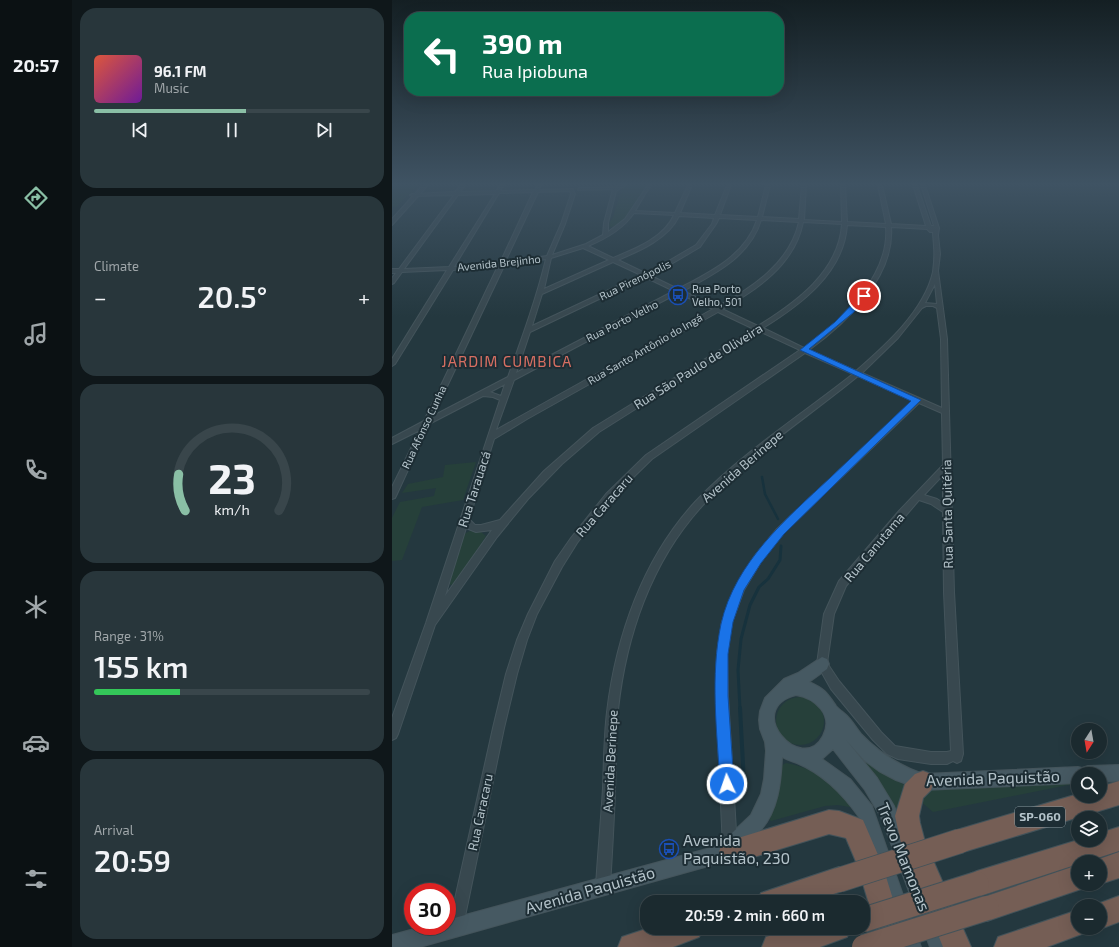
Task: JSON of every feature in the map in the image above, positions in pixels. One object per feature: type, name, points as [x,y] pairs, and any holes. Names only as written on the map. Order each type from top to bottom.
[{"type":"highway","points":[[923,782],[913,792],[910,801],[908,823],[913,843],[957,947]]},
{"type":"highway","name":"SP-060","points":[[792,895],[960,841],[1119,793]]},
{"type":"highway","points":[[730,852],[830,822],[839,823],[854,829],[869,864],[895,947]]},
{"type":"highway","points":[[870,918],[1119,839]]},
{"type":"highway","points":[[1107,869],[1119,865]]},
{"type":"highway","points":[[864,947],[1071,880]]},
{"type":"highway","points":[[1107,914],[1119,910]]},
{"type":"highway","points":[[1008,947],[1071,925]]},
{"type":"highway","points":[[632,947],[669,935]]},
{"type":"highway","points":[[776,947],[815,935]]},
{"type":"main road","points":[[730,852],[737,840],[753,825],[767,803],[771,789],[773,740],[767,726],[767,713],[772,701],[789,684],[803,678],[822,664]]},
{"type":"main road","name":"Avenida Paquistão","points":[[781,692],[793,688],[813,691],[826,701],[832,712],[839,717],[861,745],[880,763],[892,771],[923,782],[1071,774]]},
{"type":"main road","name":"Trevo Mamonas","points":[[832,712],[834,724],[833,732],[838,743],[846,756],[868,779],[881,797],[888,812],[940,947]]},
{"type":"main road","points":[[800,756],[811,755],[818,752],[825,746],[833,732]]},
{"type":"main road","name":"Trevo Mamonas","points":[[773,740],[787,752],[800,756],[831,773],[855,797],[866,812],[911,947]]},
{"type":"main road","name":"Avenida Paquistão","points":[[456,927],[730,852]]},
{"type":"main road","name":"Avenida Paquistão","points":[[392,945],[428,935]]},
{"type":"street","points":[[392,282],[431,229]]},
{"type":"street","points":[[392,364],[474,229]]},
{"type":"street","name":"Rua Afonso Cunha","points":[[392,496],[518,229]]},
{"type":"street","name":"Rua Tarauacá","points":[[392,734],[431,623],[494,426],[531,321],[552,247],[555,245],[561,229]]},
{"type":"street","points":[[605,236],[606,229]]},
{"type":"street","name":"Avenida Brejinho","points":[[392,271],[502,265],[550,258],[583,246],[605,236],[615,229]]},
{"type":"street","points":[[541,289],[557,285],[641,248],[658,237],[667,229]]},
{"type":"street","name":"Rua Pirenópolis","points":[[527,331],[551,321],[678,259],[698,246],[711,229]]},
{"type":"street","name":"Rua Porto Velho","points":[[392,441],[679,292],[716,271],[737,255],[754,235],[756,229]]},
{"type":"street","name":"Rua Santo Antônio do Ingá","points":[[490,438],[515,422],[717,309],[755,285],[779,265],[793,246],[799,229]]},
{"type":"street","name":"Rua São Paulo de Oliveira","points":[[431,623],[504,521],[544,476],[571,450],[596,430],[758,328],[798,301],[824,274],[839,251],[843,238],[844,229]]},
{"type":"street","name":"Rua Caracaru","points":[[456,927],[511,676],[523,639],[539,603],[562,559],[582,528],[626,477],[655,453],[804,350],[852,310],[864,296],[883,264],[888,243],[888,229]]},
{"type":"street","points":[[924,229],[933,230]]},
{"type":"street","name":"Avenida Berinepe","points":[[603,886],[614,702],[633,617],[644,586],[672,537],[689,514],[710,491],[856,374],[901,332],[931,287],[936,271],[937,247],[933,230]]},
{"type":"street","points":[[555,245],[561,254]]},
{"type":"street","points":[[583,246],[856,374],[945,412]]},
{"type":"street","name":"Rua Santa Quitéria","points":[[822,664],[835,685],[877,736],[891,750],[898,754],[931,758],[947,758],[957,756],[947,510],[944,339],[936,271]]},
{"type":"street","points":[[919,307],[927,304],[938,305],[941,308]]},
{"type":"street","name":"Rua Pirenópolis","points":[[531,321],[551,321]]},
{"type":"street","points":[[518,360],[539,364]]},
{"type":"street","points":[[482,394],[493,395],[504,400]]},
{"type":"street","points":[[730,852],[722,696],[722,654],[727,622],[740,589],[757,560],[780,531],[917,400]]},
{"type":"street","name":"Rua Santo Antônio do Ingá","points":[[494,426],[515,422]]},
{"type":"street","name":"Rua Canutama","points":[[822,664],[829,614],[842,584],[946,466]]},
{"type":"street","points":[[918,497],[934,501],[947,510]]},
{"type":"street","name":"Rua São Paulo de Oliveira","points":[[464,518],[468,525],[474,529],[483,529],[504,521]]},
{"type":"green space","points":[[476,462],[463,500],[422,507],[402,560],[392,561],[392,518],[400,502],[434,496],[436,488],[402,493],[408,484],[443,477],[445,465]]},
{"type":"green space","points":[[470,531],[481,532],[486,536],[456,584],[451,585],[448,583],[464,534]]},
{"type":"green space","points":[[795,697],[805,697],[814,701],[820,707],[824,716],[824,726],[820,735],[814,741],[805,745],[795,745],[786,741],[780,735],[776,726],[776,716],[780,707],[786,701]]},
{"type":"green space","points":[[846,738],[875,767],[906,786],[899,817],[880,783],[848,747]]},
{"type":"green space","points":[[786,763],[808,769],[825,779],[855,808],[838,805],[825,806],[771,821],[768,817],[781,766]]},
{"type":"green space","points":[[1071,780],[1071,784],[933,812],[919,800],[927,792],[939,788]]},
{"type":"waterway","points":[[762,477],[765,494],[778,519]]},
{"type":"waterway","points":[[740,709],[738,670],[741,639],[750,605],[759,587],[768,579],[780,560],[781,546]]},
{"type":"waterway","points":[[740,708],[744,783]]},
{"type":"place","name":"Rua Porto Velho, 501","points":[[678,295]]},
{"type":"place","name":"Avenida Paquistão, 230","points":[[669,849]]},
{"type":"district","name":"JARDIM CUMBICA","points":[[507,362]]},
{"type":"route","points":[[727,784],[722,696],[722,654],[727,622],[740,589],[757,560],[780,531],[917,400],[804,350],[838,323],[864,296]]}]
